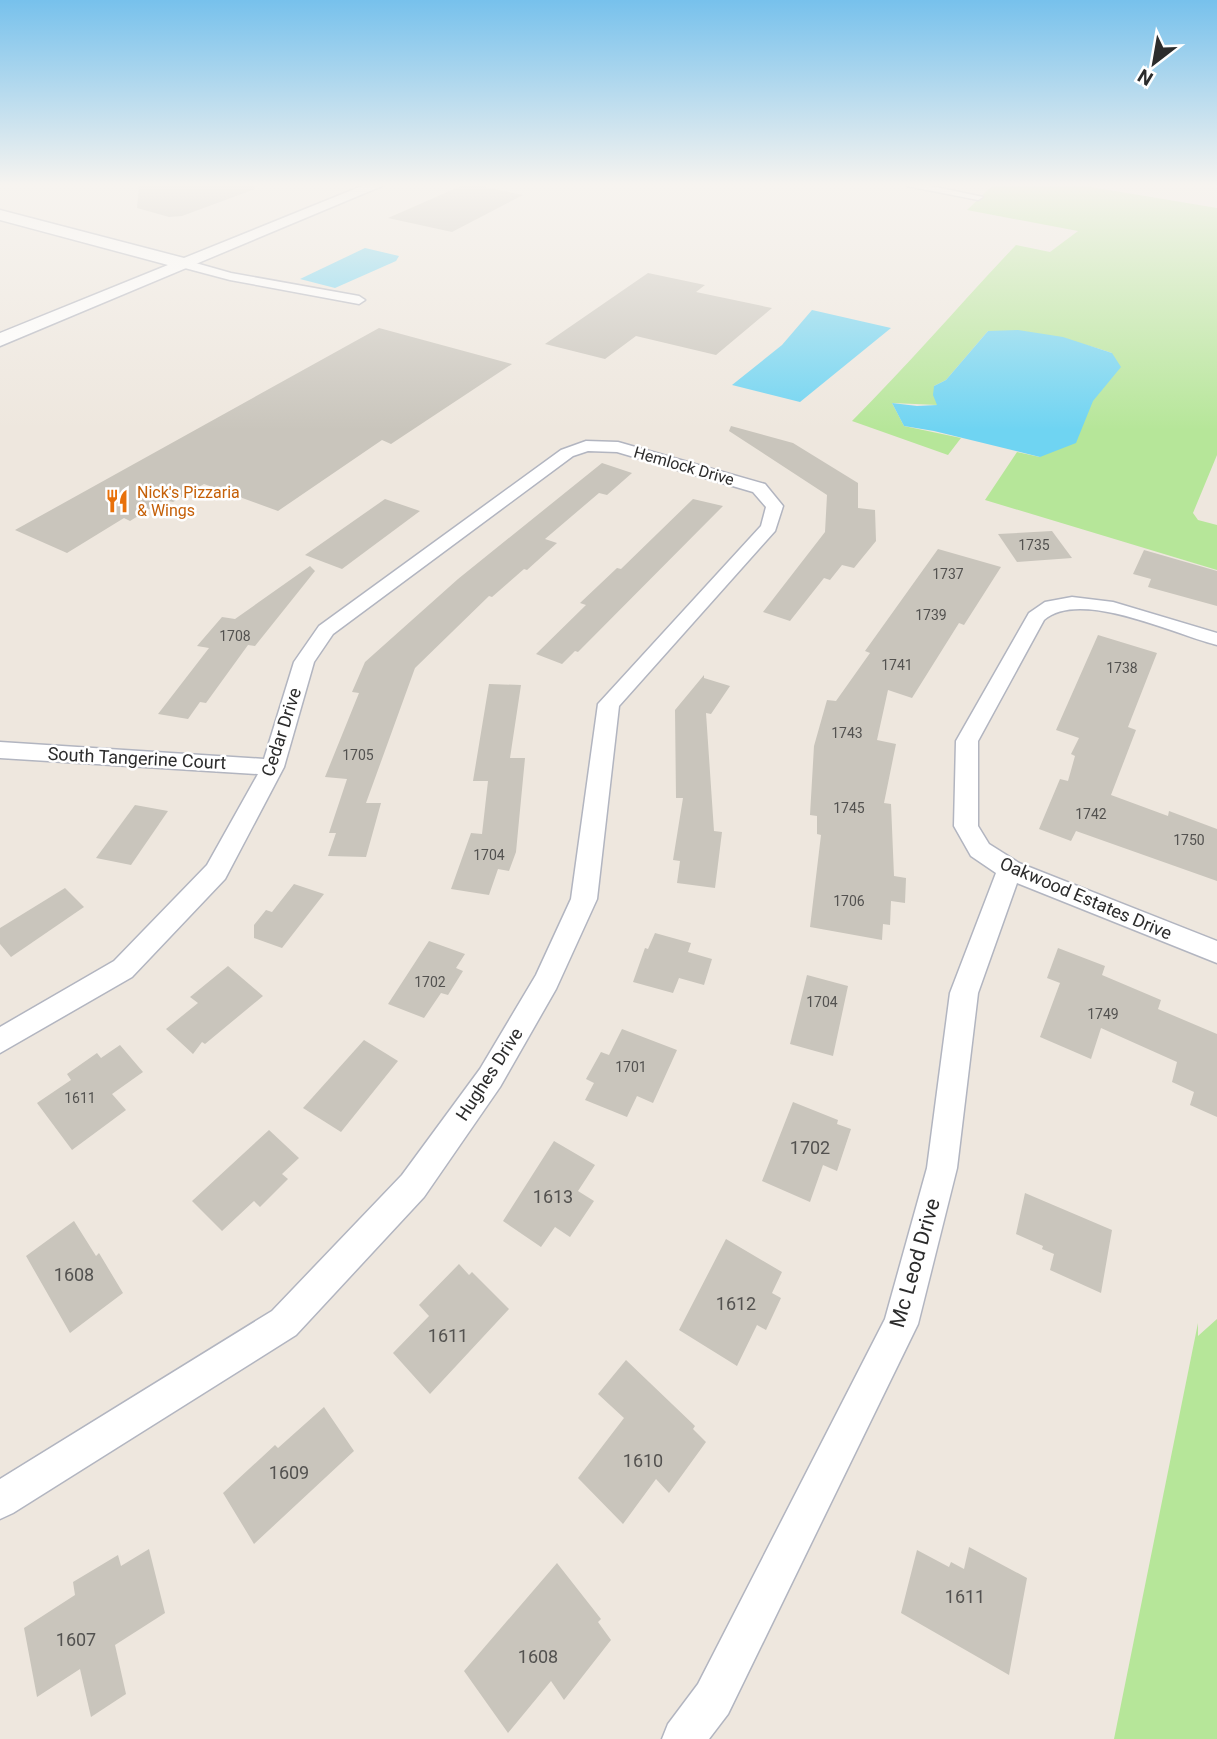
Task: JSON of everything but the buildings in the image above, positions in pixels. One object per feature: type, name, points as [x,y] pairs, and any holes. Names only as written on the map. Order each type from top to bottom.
[{"type":"main road","points":[[0,324],[143,267]]},
{"type":"main road","points":[[0,338],[6,331],[137,278],[156,267]]},
{"type":"main road","points":[[0,338],[177,267]]},
{"type":"street","points":[[197,267],[359,300]]},
{"type":"street","name":"Hemlock Drive","points":[[586,446],[618,447],[759,488],[775,506]]},
{"type":"street","name":"Cedar Drive","points":[[0,1041],[123,969],[216,872],[273,767],[304,662],[326,630],[567,453],[586,446]]},
{"type":"street","name":"Hughes Drive","points":[[0,1500],[284,1323],[413,1186],[490,1078],[547,981],[584,899],[609,704],[769,527],[775,506]]},
{"type":"street","name":"Oakwood Estates Drive","points":[[1217,639],[1106,606],[1077,602],[1050,606],[1036,617],[967,741],[967,826],[980,850],[1010,870],[1217,952]]},
{"type":"street","name":"South Tangerine Court","points":[[0,750],[273,767]]},
{"type":"street","name":"Mc Leod Drive","points":[[683,1739],[713,1699],[901,1324],[942,1168],[964,993],[1010,870]]},
{"type":"green space","points":[[996,267],[1217,267],[1217,455],[1193,513],[1198,520],[1217,525],[1217,570],[985,500],[1017,452],[1040,457],[1112,353],[1051,336],[988,331],[946,380],[934,386],[938,405],[892,403],[904,426],[961,438],[948,455],[852,421]]},
{"type":"green space","points":[[1217,1319],[1217,1739],[1114,1739],[1198,1323],[1198,1336]]},
{"type":"water","points":[[325,267],[382,267],[335,288],[300,279]]},
{"type":"water","points":[[812,310],[891,328],[800,402],[732,385],[782,345]]},
{"type":"water","points":[[1018,330],[1063,337],[1112,353],[1121,367],[1093,401],[1076,443],[1040,457],[904,426],[892,403],[937,405],[933,395],[934,386],[946,380],[988,331]]},
{"type":"place","name":"Nick's Pizzaria & Wings","points":[[117,501]]}]
